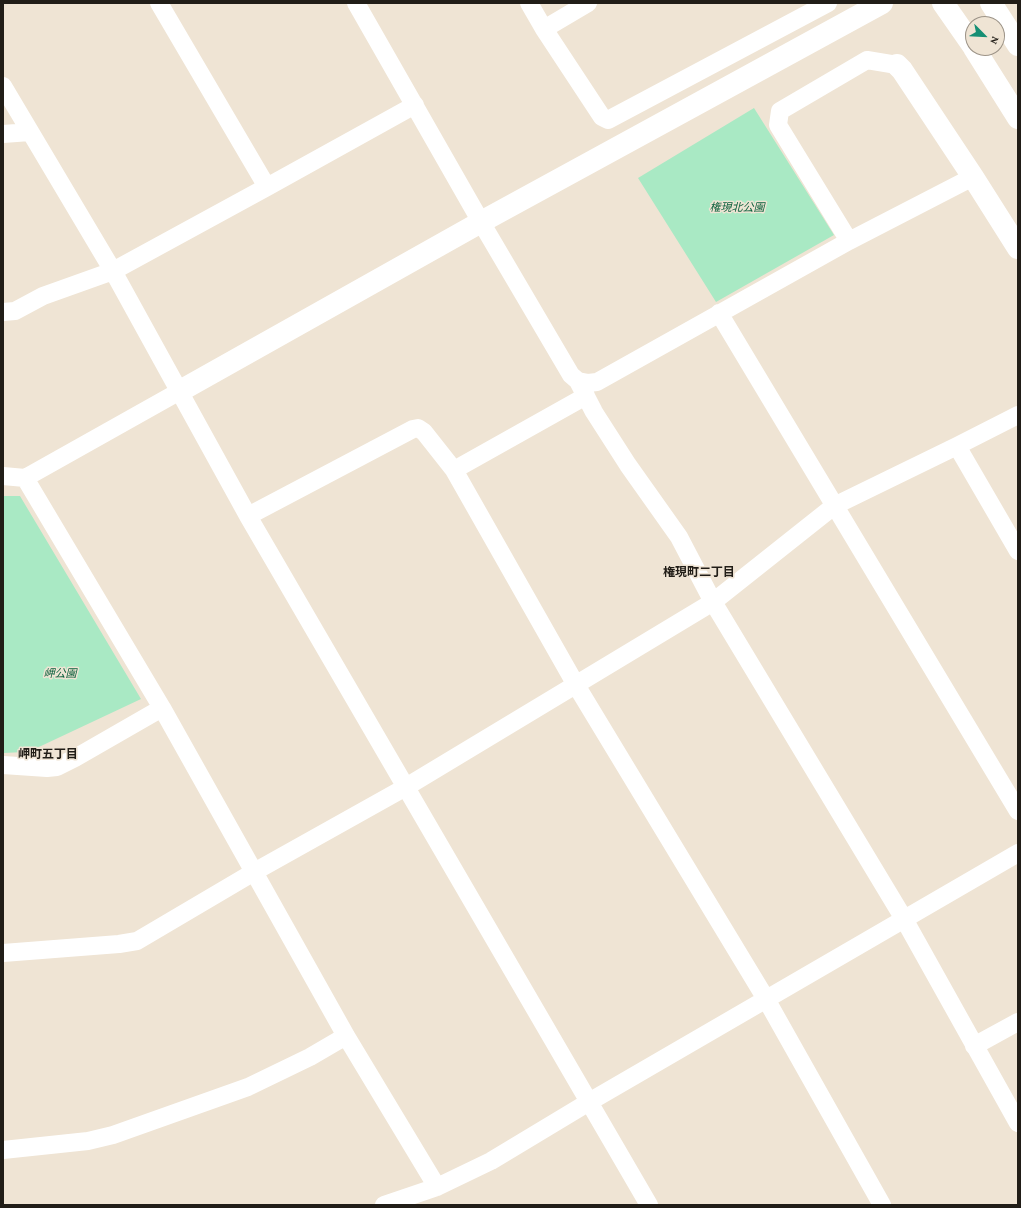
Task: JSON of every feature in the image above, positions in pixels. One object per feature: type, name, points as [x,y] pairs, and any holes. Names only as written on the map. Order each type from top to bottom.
[{"type":"street","points":[[159,3],[267,187]]},
{"type":"street","points":[[356,3],[481,222],[571,375],[582,389],[594,412],[628,465],[679,537],[713,602],[904,919],[1018,1123]]},
{"type":"street","points":[[529,3],[544,29],[602,118],[608,120],[828,3]]},
{"type":"street","points":[[544,29],[588,3]]},
{"type":"street","points":[[3,476],[25,478],[481,222],[882,3]]},
{"type":"street","points":[[943,3],[965,34]]},
{"type":"street","points":[[991,3],[1018,45]]},
{"type":"street","points":[[980,56],[1018,118]]},
{"type":"street","points":[[849,241],[778,125],[780,111],[867,60],[897,66],[902,70],[1018,248]]},
{"type":"street","points":[[3,86],[113,271],[248,516],[649,1205]]},
{"type":"street","points":[[3,312],[15,311],[43,296],[113,271],[415,105]]},
{"type":"street","points":[[3,134],[30,132]]},
{"type":"street","points":[[454,470],[582,389],[588,383],[597,382],[849,241],[973,177]]},
{"type":"street","points":[[719,314],[1018,811]]},
{"type":"street","points":[[3,953],[119,944],[137,941],[254,872],[406,787],[713,602],[834,506],[1018,415]]},
{"type":"street","points":[[248,516],[412,429],[418,428],[424,432],[454,470],[576,685],[766,999],[882,1205]]},
{"type":"street","points":[[957,446],[1018,551]]},
{"type":"street","points":[[25,478],[162,708],[346,1036],[438,1187]]},
{"type":"street","points":[[3,765],[48,768],[57,767],[76,758],[162,708]]},
{"type":"street","points":[[384,1205],[438,1187],[491,1161],[589,1102],[1018,853]]},
{"type":"street","points":[[974,1046],[1018,1022]]},
{"type":"street","points":[[3,1150],[88,1141],[114,1135],[248,1087],[310,1057],[346,1036]]},
{"type":"green space","name":"権現北公園","points":[[754,108],[834,235],[716,302],[638,178]]},
{"type":"green space","name":"岬公園","points":[[3,496],[20,496],[141,699],[41,746],[25,752],[3,753]]},
{"type":"district","name":"権現町二丁目","points":[[699,572]]},
{"type":"district","name":"岬町五丁目","points":[[48,754]]}]
